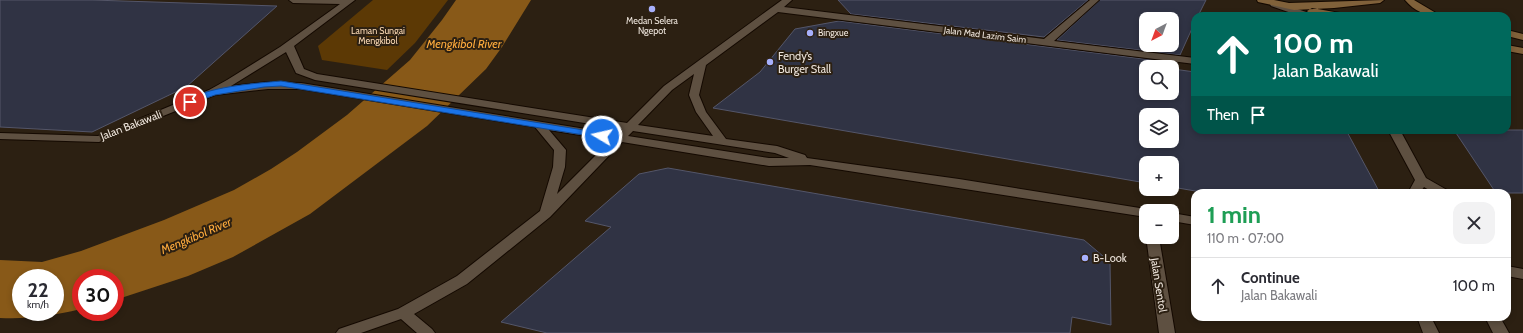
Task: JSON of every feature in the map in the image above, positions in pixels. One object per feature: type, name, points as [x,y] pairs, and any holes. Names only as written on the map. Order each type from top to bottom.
[{"type":"street","points":[[293,0],[350,1]]},
{"type":"street","points":[[344,333],[403,313],[462,280],[545,214],[617,138],[668,88],[788,0]]},
{"type":"street","points":[[1046,43],[1095,0]]},
{"type":"street","points":[[1287,6],[1334,5],[1380,0]]},
{"type":"street","points":[[1409,0],[1419,8],[1428,12]]},
{"type":"street","name":"Jalan Bakawali","points":[[0,136],[99,139],[227,85],[288,45],[350,1]]},
{"type":"street","points":[[1264,1],[1319,12]]},
{"type":"street","points":[[1264,1],[1297,12]]},
{"type":"street","name":"Jalan Mad Lazim Saim","points":[[776,9],[1191,61]]},
{"type":"street","points":[[1511,35],[1523,37]]},
{"type":"street","points":[[288,45],[300,71],[315,77],[777,150],[810,162]]},
{"type":"street","points":[[1511,49],[1523,51]]},
{"type":"street","points":[[701,64],[694,95],[701,112],[722,142]]},
{"type":"street","points":[[213,92],[264,85],[281,84],[301,86],[769,162],[810,162],[960,183],[1139,212]]},
{"type":"street","points":[[540,126],[560,150],[559,167],[545,214]]},
{"type":"street","points":[[1396,134],[1421,180],[1436,189]]},
{"type":"street","points":[[1417,189],[1421,180]]},
{"type":"street","points":[[1179,218],[1191,220]]},
{"type":"street","name":"Jalan Sentol","points":[[1153,244],[1167,333]]},
{"type":"street","points":[[1511,272],[1523,274]]},
{"type":"street","points":[[403,313],[427,333]]},
{"type":"street","points":[[1426,321],[1431,333]]},
{"type":"street","points":[[1494,321],[1501,333]]},
{"type":"green space","name":"Laman Sungai Mengkibol","points":[[373,0],[448,0],[415,43],[387,70],[322,60],[318,46]]},
{"type":"water","name":"Mengkibol River","points":[[456,0],[531,0],[502,47],[486,69],[427,126],[310,214],[233,257],[188,276],[124,297],[124,269],[72,269],[72,311],[64,313],[64,269],[12,269],[12,318],[0,318],[0,260],[42,262],[81,251],[164,220],[234,190],[297,152],[347,115],[410,60]]},
{"type":"building","points":[[0,0],[92,0],[277,6],[186,87],[92,132],[0,127]]},
{"type":"building","points":[[838,0],[1088,0],[1044,37],[851,14]]},
{"type":"building","points":[[1100,0],[1206,0],[1200,12],[1191,12],[1191,31],[1180,55],[1155,52],[1179,52],[1179,12],[1139,12],[1139,50],[1057,40]]},
{"type":"building","points":[[839,21],[1152,60],[1139,60],[1139,100],[1179,100],[1179,70],[1191,71],[1191,134],[1348,134],[1378,189],[1191,189],[1191,190],[1179,188],[1179,156],[1139,156],[1139,182],[713,108],[760,72],[795,29]]},
{"type":"building","points":[[1511,130],[1523,130],[1523,193],[1511,193],[1511,189],[1493,189],[1457,134],[1511,134]]},
{"type":"building","points":[[668,168],[1084,240],[1110,262],[1111,325],[1072,317],[1070,333],[547,333],[501,322],[611,227],[585,221],[639,174]]},
{"type":"place","name":"Medan Selera Ngepot","points":[[652,9]]},
{"type":"place","name":"Bingxue","points":[[810,33]]},
{"type":"place","name":"Fendy’s Burger Stall","points":[[770,62]]},
{"type":"place","name":"B-Look","points":[[1085,258]]},
{"type":"route","points":[[190,102],[213,92],[281,84],[301,86],[602,136]]}]
